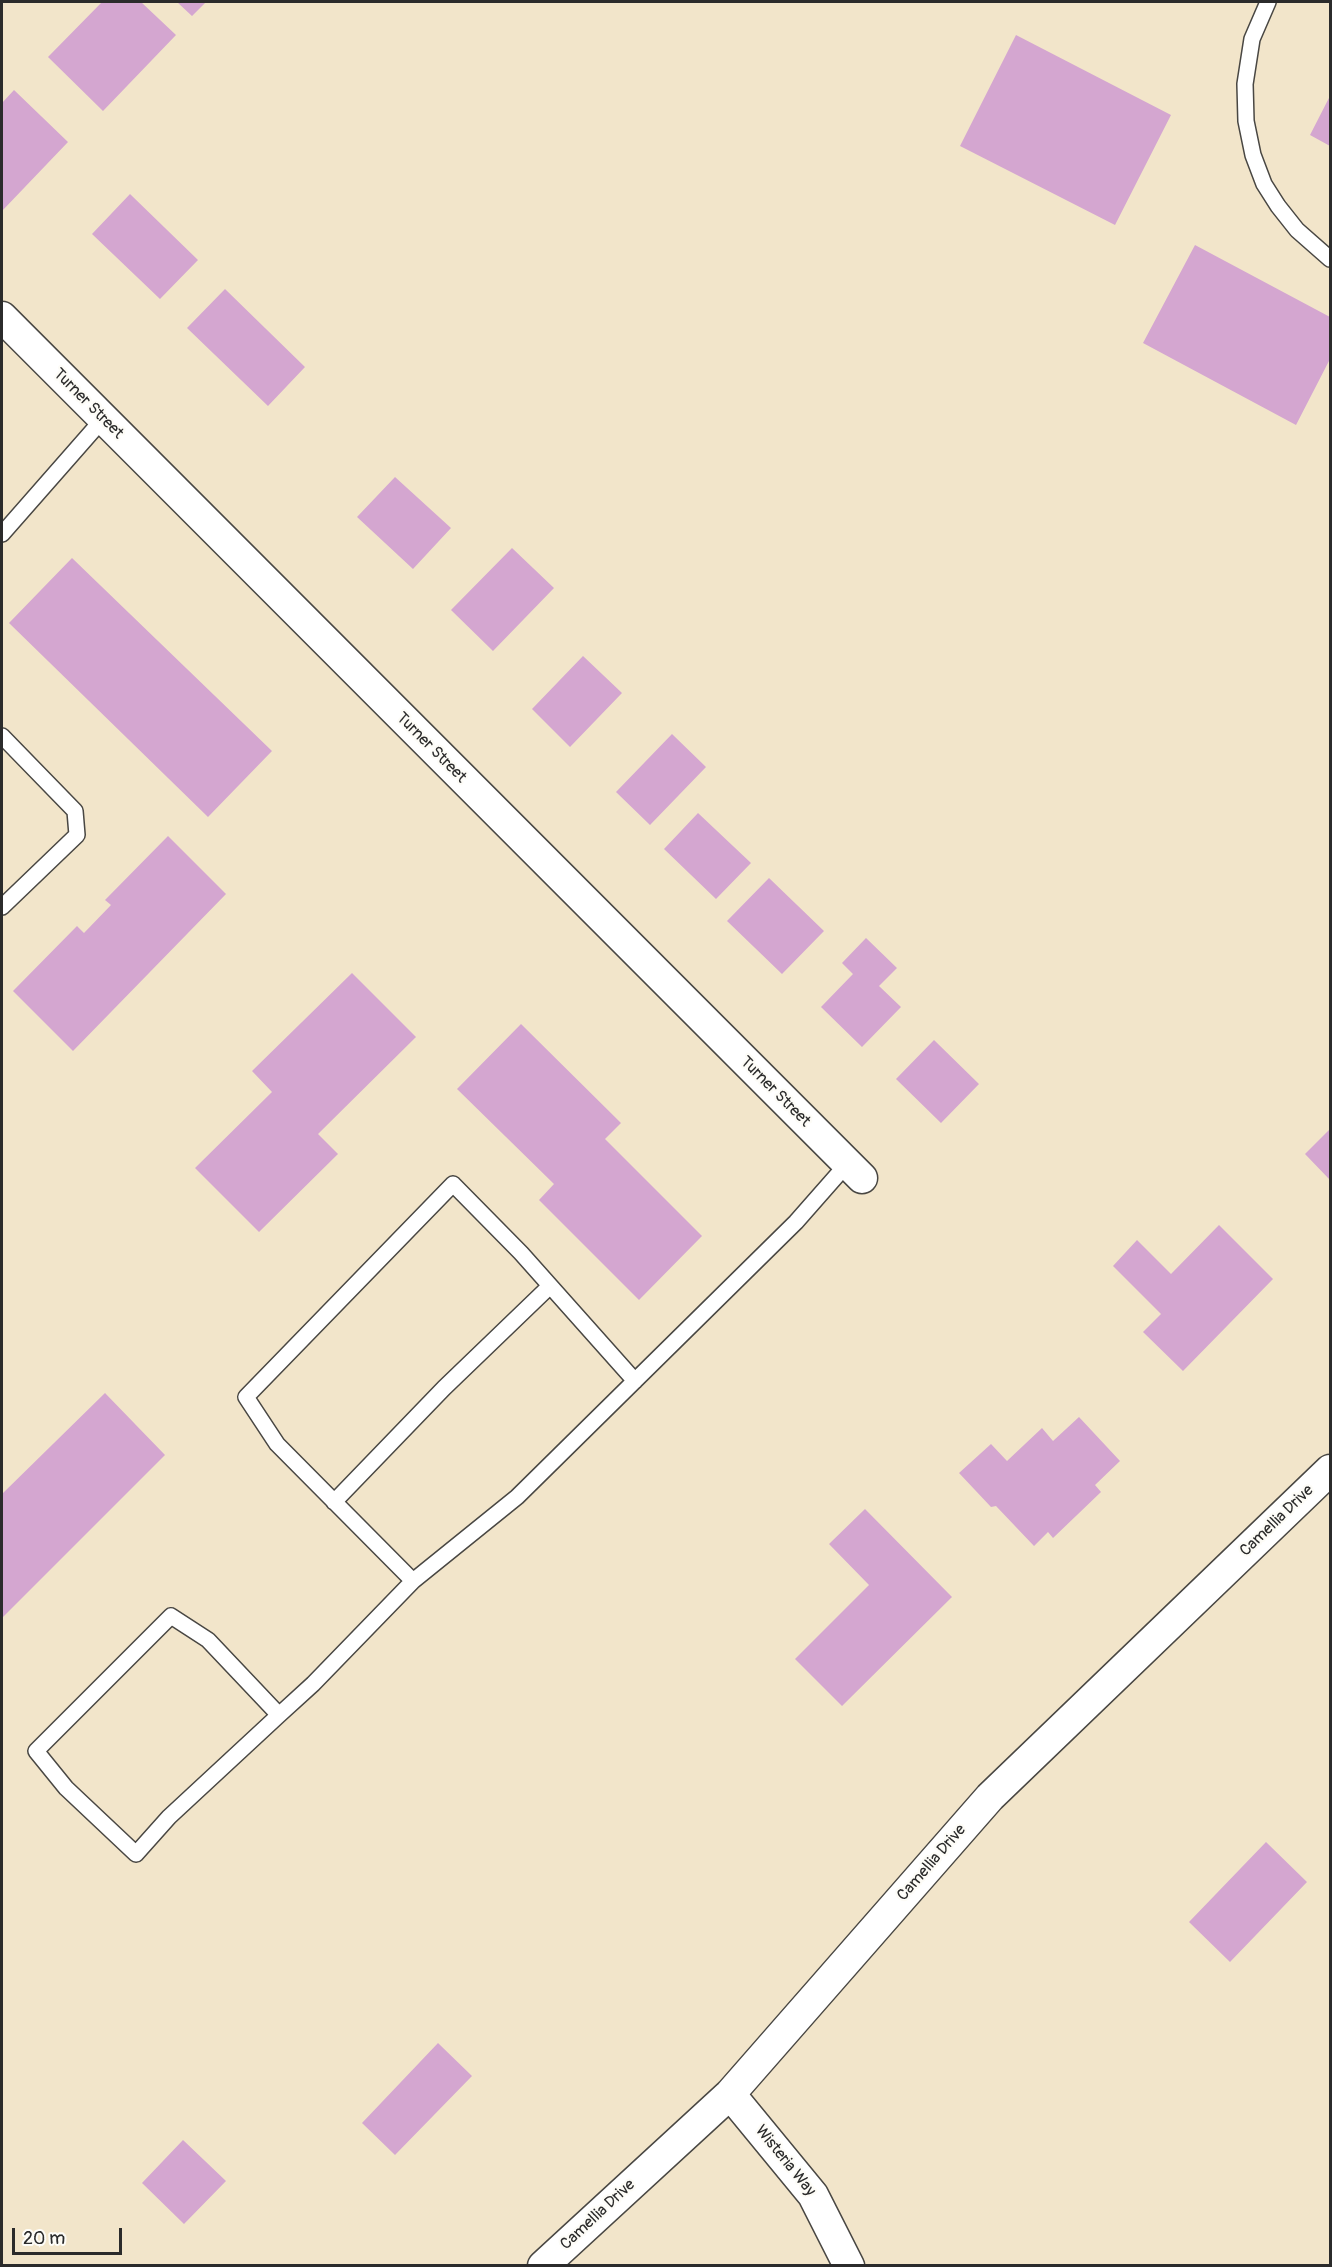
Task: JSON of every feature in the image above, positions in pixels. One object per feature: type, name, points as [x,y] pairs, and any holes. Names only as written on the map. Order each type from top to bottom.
[{"type":"street","name":"Turner Street","points":[[2,317],[854,1171]]},
{"type":"street","name":"Camellia Drive","points":[[543,2265],[730,2094],[990,1797],[1330,1470]]},
{"type":"street","name":"Wisteria Way","points":[[730,2094],[813,2195],[849,2265]]},
{"type":"lane","points":[[1268,2],[1252,39],[1245,84],[1246,121],[1254,155],[1264,183],[1278,206],[1297,230],[1330,258]]},
{"type":"lane","points":[[2,534],[103,419]]},
{"type":"lane","points":[[2,736],[75,812],[77,835],[2,907]]},
{"type":"lane","points":[[279,1715],[208,1640],[171,1616],[36,1751],[66,1788],[136,1854],[169,1817],[279,1715],[413,1581],[517,1497],[796,1222],[854,1171]]},
{"type":"lane","points":[[413,1581],[277,1444],[246,1397],[453,1184],[550,1286],[635,1381]]},
{"type":"lane","points":[[334,1502],[444,1388],[550,1286]]},
{"type":"building","points":[[102,2],[141,2],[176,35],[103,111],[48,57]]},
{"type":"building","points":[[177,2],[206,2],[192,16]]},
{"type":"building","points":[[1016,35],[1171,115],[1115,225],[960,146]]},
{"type":"building","points":[[14,90],[68,142],[2,211],[2,103]]},
{"type":"building","points":[[1330,96],[1330,146],[1310,135]]},
{"type":"building","points":[[130,194],[198,260],[160,299],[92,234]]},
{"type":"building","points":[[1195,245],[1330,317],[1330,359],[1296,425],[1143,343]]},
{"type":"building","points":[[225,289],[305,367],[268,406],[187,328]]},
{"type":"building","points":[[395,477],[451,528],[413,569],[357,517]]},
{"type":"building","points":[[512,548],[554,588],[493,651],[451,610]]},
{"type":"building","points":[[72,558],[272,751],[208,817],[9,623]]},
{"type":"building","points":[[583,656],[622,693],[570,747],[532,709]]},
{"type":"building","points":[[672,734],[706,767],[650,825],[616,792]]},
{"type":"building","points":[[698,813],[751,863],[716,899],[664,849]]},
{"type":"building","points":[[168,836],[226,894],[73,1051],[13,991],[77,926],[84,933],[111,905],[105,900]]},
{"type":"building","points":[[769,878],[824,931],[782,974],[727,921]]},
{"type":"building","points":[[866,938],[897,968],[879,986],[901,1007],[862,1047],[821,1007],[853,974],[842,963]]},
{"type":"building","points":[[352,973],[416,1037],[318,1134],[338,1154],[259,1232],[195,1168],[272,1092],[252,1071]]},
{"type":"building","points":[[521,1024],[621,1123],[605,1139],[702,1236],[639,1300],[539,1200],[554,1184],[457,1089]]},
{"type":"building","points":[[934,1040],[979,1084],[941,1123],[896,1079]]},
{"type":"building","points":[[1330,1129],[1330,1180],[1305,1154]]},
{"type":"building","points":[[1219,1225],[1273,1279],[1183,1371],[1143,1332],[1161,1314],[1113,1266],[1137,1240],[1171,1274]]},
{"type":"building","points":[[105,1393],[165,1455],[2,1618],[2,1494]]},
{"type":"building","points":[[1079,1417],[1120,1461],[1095,1485],[1101,1492],[1053,1538],[1048,1532],[1034,1546],[996,1506],[991,1507],[959,1473],[991,1444],[1007,1461],[1042,1428],[1053,1441]]},
{"type":"building","points":[[865,1509],[952,1597],[842,1706],[795,1659],[869,1585],[829,1544]]},
{"type":"building","points":[[1266,1842],[1307,1882],[1230,1962],[1189,1922]]},
{"type":"building","points":[[438,2043],[472,2076],[395,2155],[362,2123]]},
{"type":"building","points":[[183,2140],[226,2181],[184,2224],[142,2183]]}]
